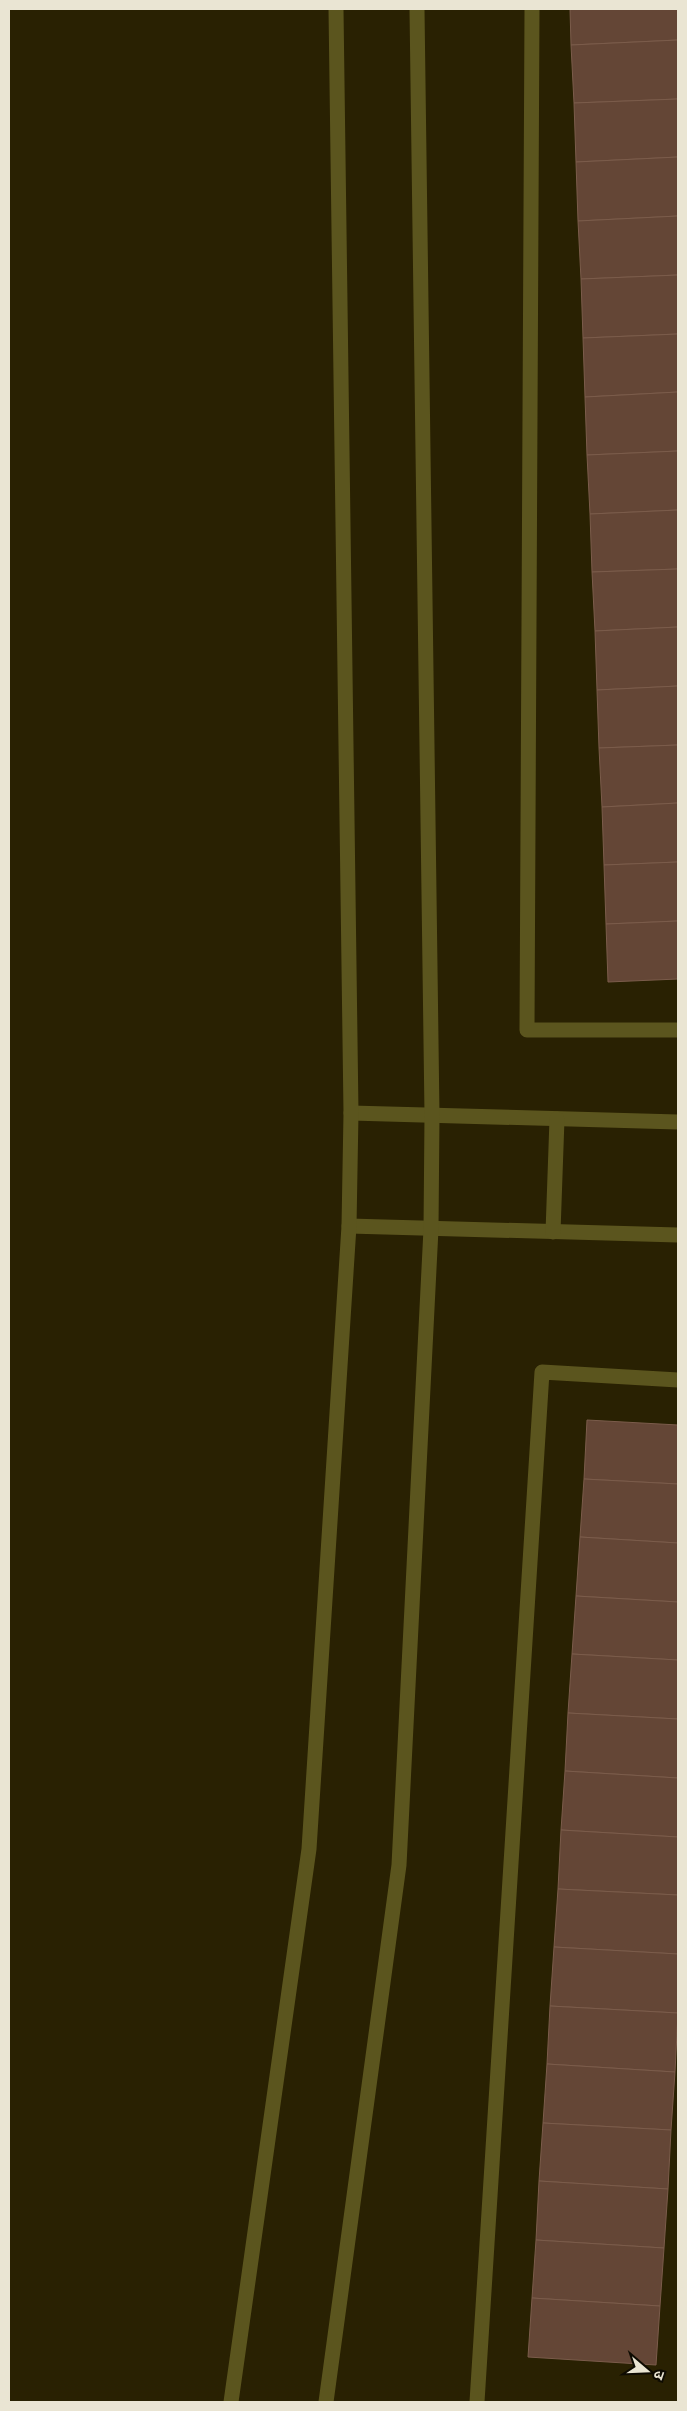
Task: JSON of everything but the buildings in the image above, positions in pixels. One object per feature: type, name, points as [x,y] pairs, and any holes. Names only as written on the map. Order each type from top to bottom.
[{"type":"street","points":[[231,2402],[309,1849],[349,1226],[351,1113],[336,9]]},
{"type":"street","points":[[326,2402],[400,1865],[431,1229],[432,1115],[417,9]]},
{"type":"street","points":[[532,9],[527,1030],[678,1030]]},
{"type":"street","points":[[351,1113],[678,1122]]},
{"type":"street","points":[[553,1232],[557,1118]]},
{"type":"street","points":[[349,1226],[678,1236]]},
{"type":"street","points":[[477,2402],[542,1372],[678,1380]]}]
